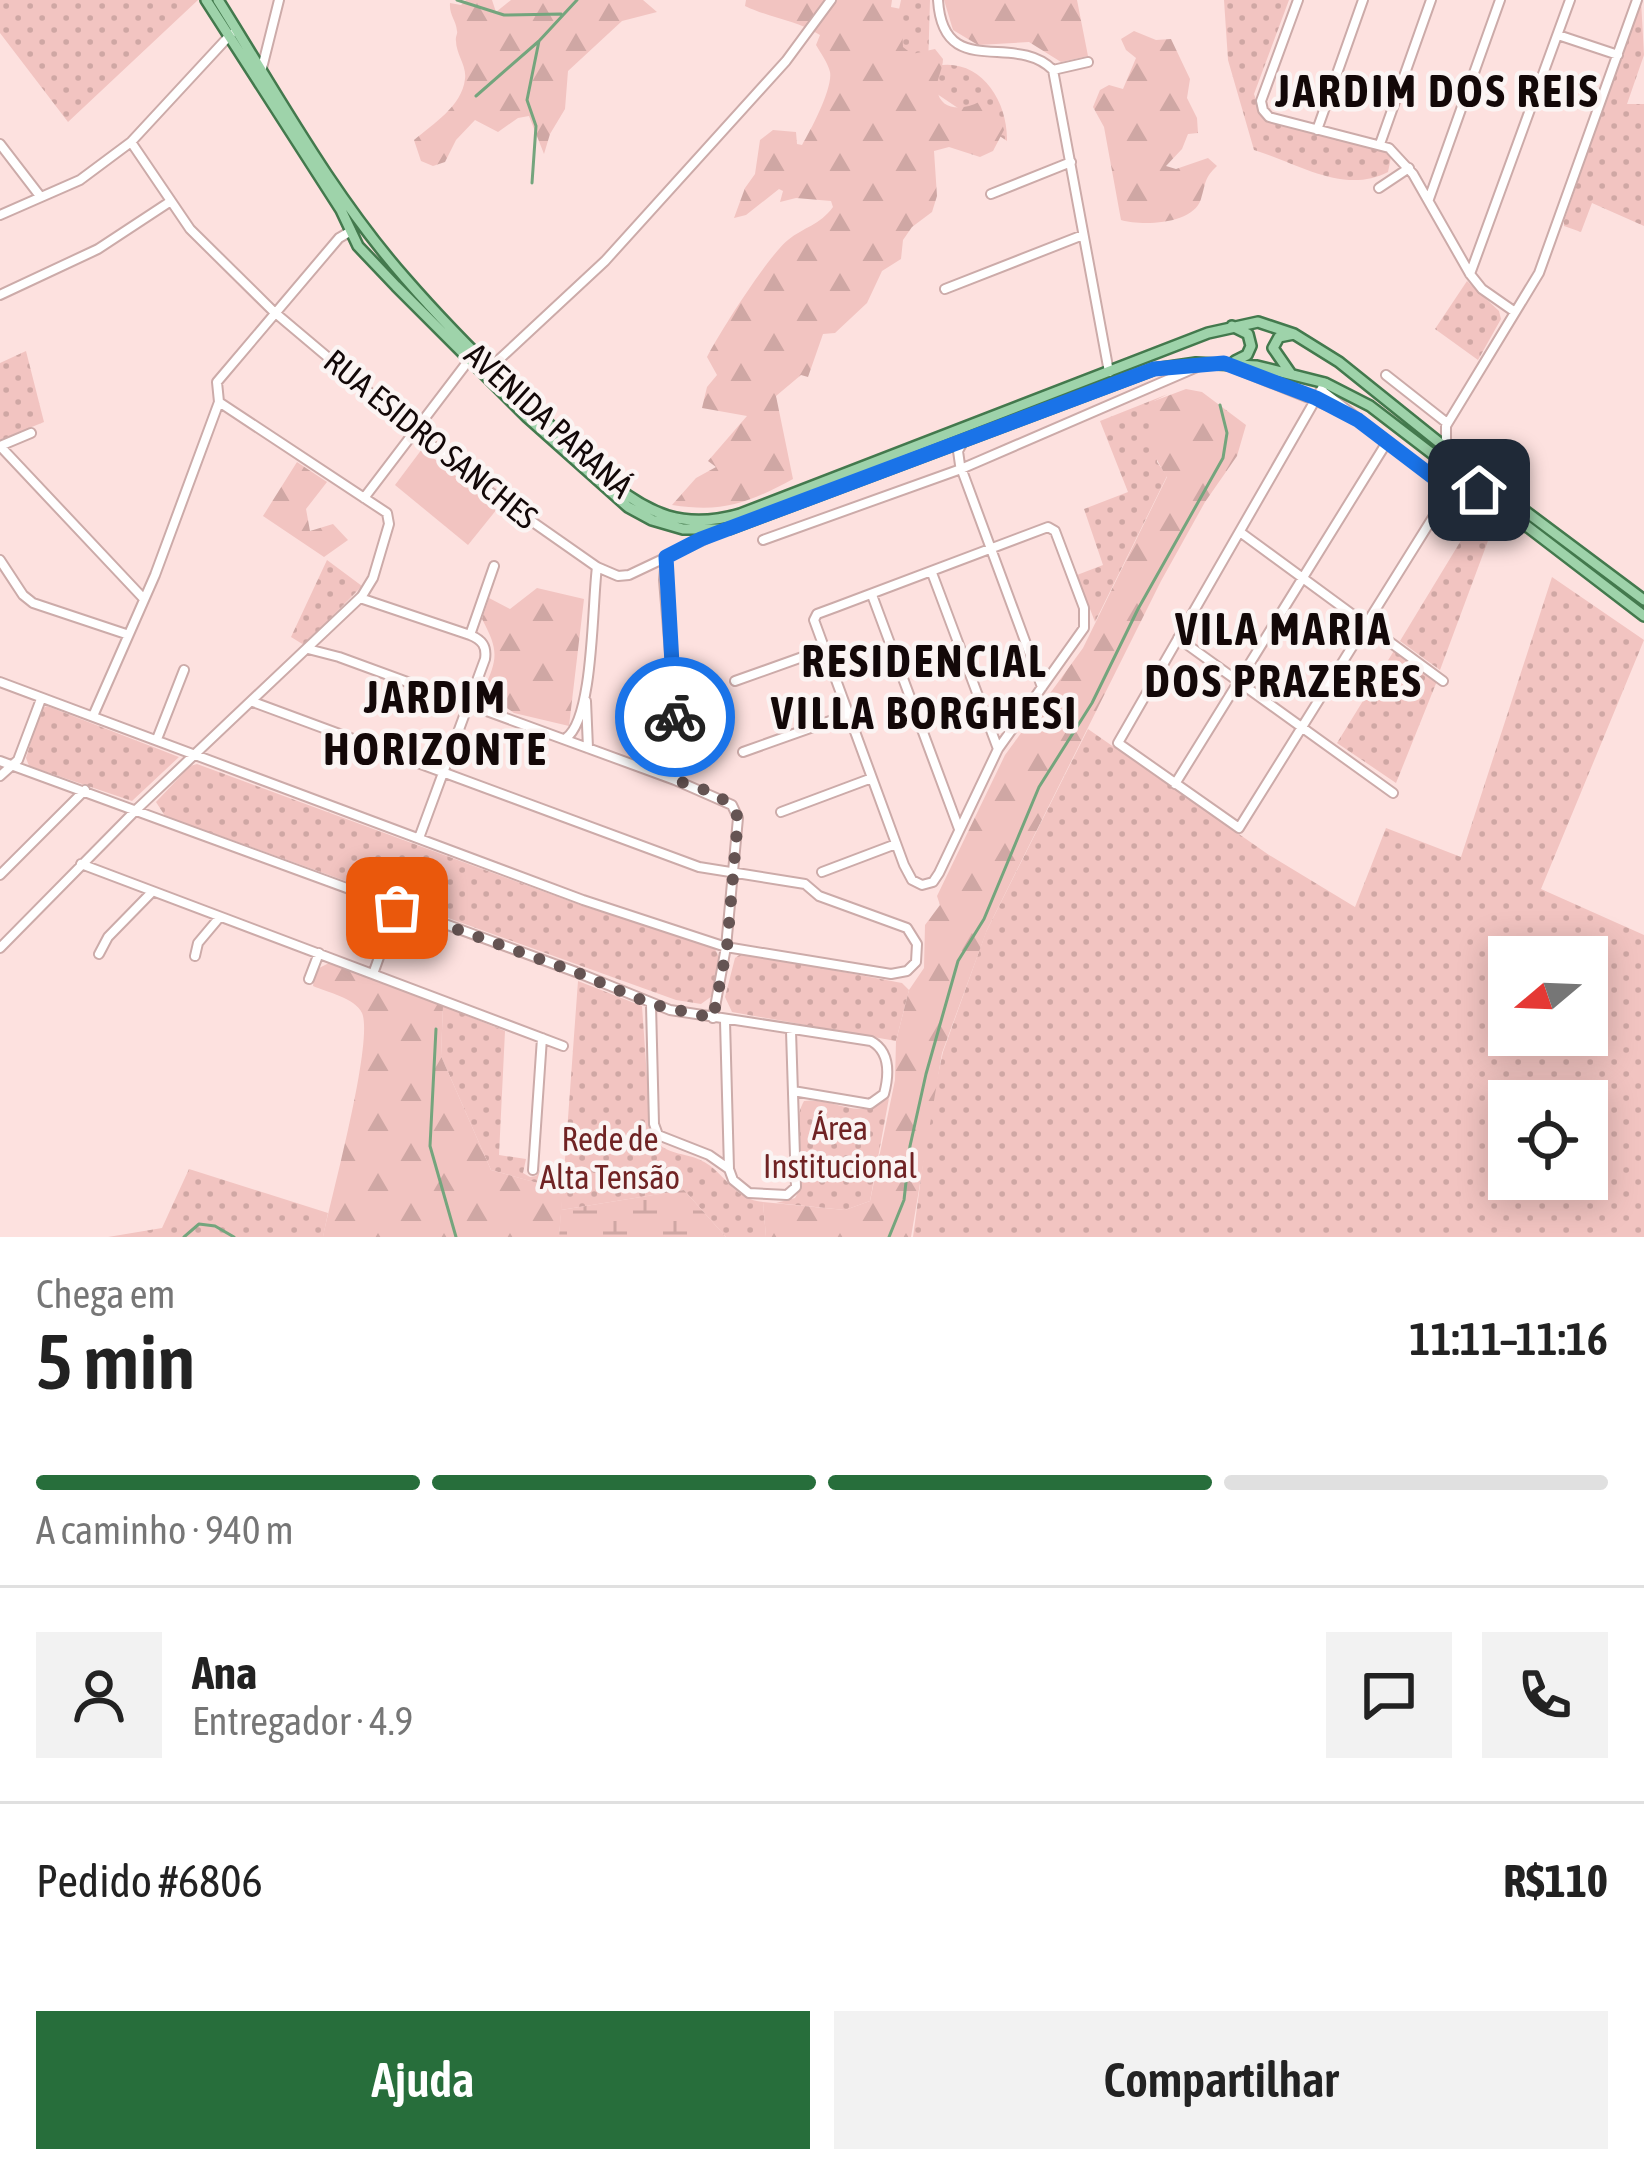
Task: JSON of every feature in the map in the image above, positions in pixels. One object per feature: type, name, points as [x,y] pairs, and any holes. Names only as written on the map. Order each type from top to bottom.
[{"type":"main road","name":"AVENIDA PARANÁ","points":[[206,0],[405,278],[490,368],[630,496],[669,516],[700,521],[732,517],[1231,326],[1258,322],[1294,334],[1339,362],[1644,599]]},
{"type":"main road","name":"AVENIDA PARANÁ","points":[[218,0],[231,33],[365,255],[469,360],[628,507],[652,520],[683,530],[729,529],[1112,382],[1168,366],[1224,363],[1292,374],[1321,390],[1370,406],[1644,616]]},
{"type":"main road","points":[[352,231],[364,235],[405,278]]},
{"type":"main road","points":[[1224,363],[1244,358],[1251,350],[1248,334],[1231,326]]},
{"type":"main road","points":[[1292,374],[1273,348],[1280,337],[1294,334]]},
{"type":"street","points":[[260,73],[279,0]]},
{"type":"street","points":[[490,368],[605,261],[786,61],[831,0]]},
{"type":"street","points":[[938,0],[945,26],[963,46],[981,54],[1029,53],[1053,70],[1109,372]]},
{"type":"street","points":[[1298,0],[1261,101],[1270,117],[1380,145],[1411,171],[1482,289],[1515,312]]},
{"type":"street","points":[[1317,130],[1363,0]]},
{"type":"street","points":[[1380,145],[1431,0]]},
{"type":"street","points":[[1429,200],[1500,0]]},
{"type":"street","points":[[1470,274],[1570,0]]},
{"type":"street","points":[[1447,449],[1443,435],[1447,424],[1541,268],[1637,0]]},
{"type":"street","points":[[0,215],[80,179],[131,142],[231,33]]},
{"type":"street","points":[[1558,34],[1618,55]]},
{"type":"street","points":[[1053,70],[1088,62]]},
{"type":"street","name":"RUA ESIDRO SANCHES","points":[[131,142],[190,229],[276,313],[477,484],[597,567]]},
{"type":"street","points":[[0,144],[40,196]]},
{"type":"street","points":[[991,194],[1071,162]]},
{"type":"street","points":[[1379,188],[1411,171],[1424,176],[1439,171]]},
{"type":"street","points":[[0,295],[98,249],[172,201]]},
{"type":"street","points":[[93,716],[144,599],[218,402],[218,382],[339,238],[352,231]]},
{"type":"street","points":[[945,290],[1083,235]]},
{"type":"street","points":[[1457,248],[1480,245]]},
{"type":"street","points":[[364,498],[469,360]]},
{"type":"street","name":"AVENIDA PARANÁ","points":[[1224,363],[1321,390],[1450,490]]},
{"type":"street","points":[[763,540],[960,467],[1206,364]]},
{"type":"street","points":[[1386,375],[1447,424]]},
{"type":"street","points":[[1321,390],[1118,743],[1239,828],[1450,490],[1479,490]]},
{"type":"street","points":[[0,948],[152,794],[363,594],[389,518],[218,402]]},
{"type":"street","points":[[1427,434],[1438,433],[1447,424]]},
{"type":"street","points":[[32,433],[0,446],[144,599]]},
{"type":"street","points":[[965,440],[958,451],[960,467],[1042,688]]},
{"type":"street","points":[[1175,784],[1387,442]]},
{"type":"street","points":[[936,452],[949,455],[960,467]]},
{"type":"street","points":[[1042,528],[1054,531],[1086,619],[1056,671],[998,749],[939,874],[922,885],[912,880],[896,844],[814,620],[817,614],[992,548],[1042,528]]},
{"type":"street","points":[[588,748],[586,689],[597,567],[623,577],[729,529]]},
{"type":"street","points":[[1240,532],[1442,681]]},
{"type":"street","points":[[666,557],[679,762],[675,780]]},
{"type":"street","points":[[0,560],[33,603],[126,634]]},
{"type":"street","points":[[470,634],[494,566]]},
{"type":"street","points":[[646,567],[655,567],[664,580]]},
{"type":"street","points":[[932,573],[998,749]]},
{"type":"street","points":[[363,594],[470,634],[484,644],[486,653],[419,838]]},
{"type":"street","points":[[872,595],[960,831]]},
{"type":"street","points":[[322,636],[339,657]]},
{"type":"street","points":[[1178,638],[1393,793]]},
{"type":"street","points":[[308,649],[564,738],[724,799],[735,809],[727,947],[713,1018]]},
{"type":"street","points":[[735,682],[822,650]]},
{"type":"street","points":[[1033,657],[1056,671]]},
{"type":"street","points":[[157,740],[184,670]]},
{"type":"street","points":[[0,682],[584,900],[727,947],[898,974],[916,962],[917,944],[907,928],[819,896],[796,881],[699,867],[253,702]]},
{"type":"street","points":[[564,738],[577,727],[586,689]]},
{"type":"street","points":[[0,776],[18,760],[41,699]]},
{"type":"street","points":[[743,752],[847,715]]},
{"type":"street","points":[[987,720],[1009,733]]},
{"type":"street","points":[[0,761],[576,972],[651,1004],[725,1021],[876,1043],[887,1064],[887,1080],[878,1101],[859,1104],[794,1091]]},
{"type":"street","points":[[781,812],[872,778]]},
{"type":"street","points":[[0,874],[85,790]]},
{"type":"street","points":[[152,794],[152,805],[161,818]]},
{"type":"street","points":[[946,794],[970,808]]},
{"type":"street","points":[[110,799],[122,813],[121,825]]},
{"type":"street","points":[[822,872],[896,844]]},
{"type":"street","points":[[81,864],[563,1046]]},
{"type":"street","points":[[98,954],[108,937],[151,893]]},
{"type":"street","points":[[373,974],[397,908]]},
{"type":"street","points":[[195,956],[198,943],[220,918]]},
{"type":"street","points":[[309,979],[319,953]]},
{"type":"street","points":[[651,1004],[655,1130],[662,1139],[709,1155],[729,1169]]},
{"type":"street","points":[[725,1021],[729,1169],[733,1180],[749,1193],[787,1195],[796,1186],[791,1031]]},
{"type":"street","points":[[533,1169],[542,1038]]},
{"type":"green space","points":[[0,0],[198,0],[68,122],[0,33]]},
{"type":"green space","points":[[466,0],[492,0],[496,12],[511,0],[643,0],[657,12],[622,21],[568,71],[565,109],[544,154],[529,116],[498,132],[475,120],[456,140],[445,162],[433,166],[421,161],[414,140],[446,114],[463,89],[465,74],[450,3],[461,5]]},
{"type":"green space","points":[[746,0],[892,0],[891,7],[901,9],[903,47],[912,54],[935,49],[943,59],[937,86],[943,102],[967,107],[979,102],[1001,120],[1004,130],[993,151],[980,157],[949,147],[934,151],[937,196],[932,212],[912,227],[903,240],[901,259],[882,271],[867,303],[835,333],[823,334],[808,377],[801,375],[776,396],[793,479],[735,504],[672,505],[696,478],[716,467],[708,461],[747,416],[702,408],[707,387],[717,375],[707,357],[779,249],[833,207],[831,201],[796,198],[780,202],[783,191],[779,189],[746,215],[734,218],[755,174],[760,140],[773,130],[796,132],[797,144],[802,145],[830,79],[816,45],[820,35],[745,6]]},
{"type":"green space","points":[[901,0],[930,0],[928,68],[960,66],[985,82],[1002,108],[1007,141],[888,61]]},
{"type":"green space","points":[[944,0],[1077,0],[1088,56],[1061,62],[1029,42],[978,45],[953,30]]},
{"type":"green space","points":[[1224,0],[1289,0],[1254,94],[1262,117],[1384,151],[1391,157],[1388,172],[1338,179],[1254,150],[1228,60]]},
{"type":"green space","points":[[1641,0],[1644,55],[1627,104],[1644,104],[1644,226],[1592,203],[1581,232],[1564,226],[1564,221]]},
{"type":"green space","points":[[1134,31],[1156,40],[1171,39],[1190,79],[1187,98],[1198,133],[1188,134],[1166,166],[1176,169],[1208,158],[1217,166],[1196,208],[1165,222],[1121,220],[1104,127],[1093,107],[1100,90],[1109,85],[1123,89],[1136,58],[1121,39]]},
{"type":"green space","points":[[1467,281],[1499,311],[1501,319],[1478,360],[1435,329]]},
{"type":"green space","points":[[26,351],[44,422],[0,440],[0,363]]},
{"type":"green space","points":[[1186,389],[1202,392],[1246,425],[1237,456],[1161,581],[987,930],[942,1053],[911,1237],[766,1237],[763,1202],[845,1210],[870,1201],[895,1080],[896,1041],[909,990],[924,968],[925,925],[940,905],[937,896],[1005,755],[1083,648],[1167,477],[1150,440],[1154,401]]},
{"type":"green space","points":[[1168,394],[1154,401],[1157,462],[1167,476],[1095,622],[1077,575],[1103,565],[1084,509],[1128,492],[1100,421]]},
{"type":"green space","points":[[422,449],[497,509],[468,545],[395,485]]},
{"type":"green space","points":[[297,462],[327,482],[306,509],[310,531],[333,524],[348,540],[324,557],[263,516]]},
{"type":"green space","points":[[1474,519],[1492,530],[1440,670],[1400,641]]},
{"type":"green space","points":[[327,560],[362,586],[304,645],[291,637]]},
{"type":"green space","points":[[1552,577],[1644,640],[1541,889],[1644,935],[1644,1237],[913,1237],[943,1052],[986,932],[1088,729],[1269,855],[1355,907],[1386,828],[1461,857]]},
{"type":"green space","points":[[537,588],[584,599],[569,726],[514,713],[483,691],[494,655],[482,619],[489,598],[510,609]]},
{"type":"green space","points":[[1395,649],[1437,681],[1396,783],[1337,743]]},
{"type":"green space","points":[[47,706],[179,757],[132,801],[29,766],[26,758],[41,709]]},
{"type":"green space","points":[[197,764],[583,906],[714,947],[720,959],[712,996],[701,1004],[676,1000],[165,816],[156,802]]},
{"type":"green space","points":[[742,953],[902,983],[909,990],[896,1041],[732,1012],[725,997],[735,958]]},
{"type":"green space","points":[[329,963],[443,1006],[441,1056],[491,1170],[563,1190],[559,1237],[323,1237],[357,1086],[364,1029],[362,1013],[353,1003],[313,986],[315,970]]},
{"type":"green space","name":"Rede de Alta Tensão","points":[[578,981],[642,1006],[651,1135],[664,1148],[709,1165],[746,1197],[763,1202],[766,1237],[726,1237],[684,1190],[561,1210],[562,1190],[491,1170],[441,1056],[443,1006],[505,1031],[499,1155],[526,1159],[523,1173],[530,1177],[542,1167],[564,1173]]},
{"type":"green space","name":"Área Institucional","points":[[889,1098],[870,1201],[845,1210],[776,1203],[795,1198],[800,1186],[798,1124],[804,1101],[857,1109]]},
{"type":"green space","points":[[189,1169],[328,1213],[323,1237],[108,1237],[162,1228]]},
{"type":"green space","points":[[684,1190],[726,1237],[559,1237],[561,1210]]},
{"type":"waterway","points":[[457,0],[504,15],[561,14]]},
{"type":"waterway","points":[[476,96],[577,0]]},
{"type":"waterway","points":[[532,183],[536,126],[527,100],[539,41]]},
{"type":"waterway","points":[[889,1237],[904,1200],[926,1074],[958,961],[984,919],[1039,787],[1092,703],[1138,609],[1223,458],[1227,433],[1220,405]]},
{"type":"waterway","points":[[436,1029],[430,1146],[456,1237]]},
{"type":"waterway","points":[[184,1237],[199,1224],[215,1226],[234,1237]]},
{"type":"way so far","points":[[397,908],[651,1004],[713,1018],[727,947],[738,818],[724,799],[675,780],[679,762],[675,717]]},
{"type":"district","name":"JARDIM DOS REIS","points":[[1438,91]]},
{"type":"district","name":"VILA MARIA DOS PRAZERES","points":[[1284,655]]},
{"type":"district","name":"RESIDENCIAL VILLA BORGHESI","points":[[925,687]]},
{"type":"district","name":"JARDIM HORIZONTE","points":[[436,723]]},
{"type":"route","points":[[675,717],[666,557],[701,539],[1154,369],[1224,363],[1316,398],[1358,420],[1450,490],[1479,490]]}]
